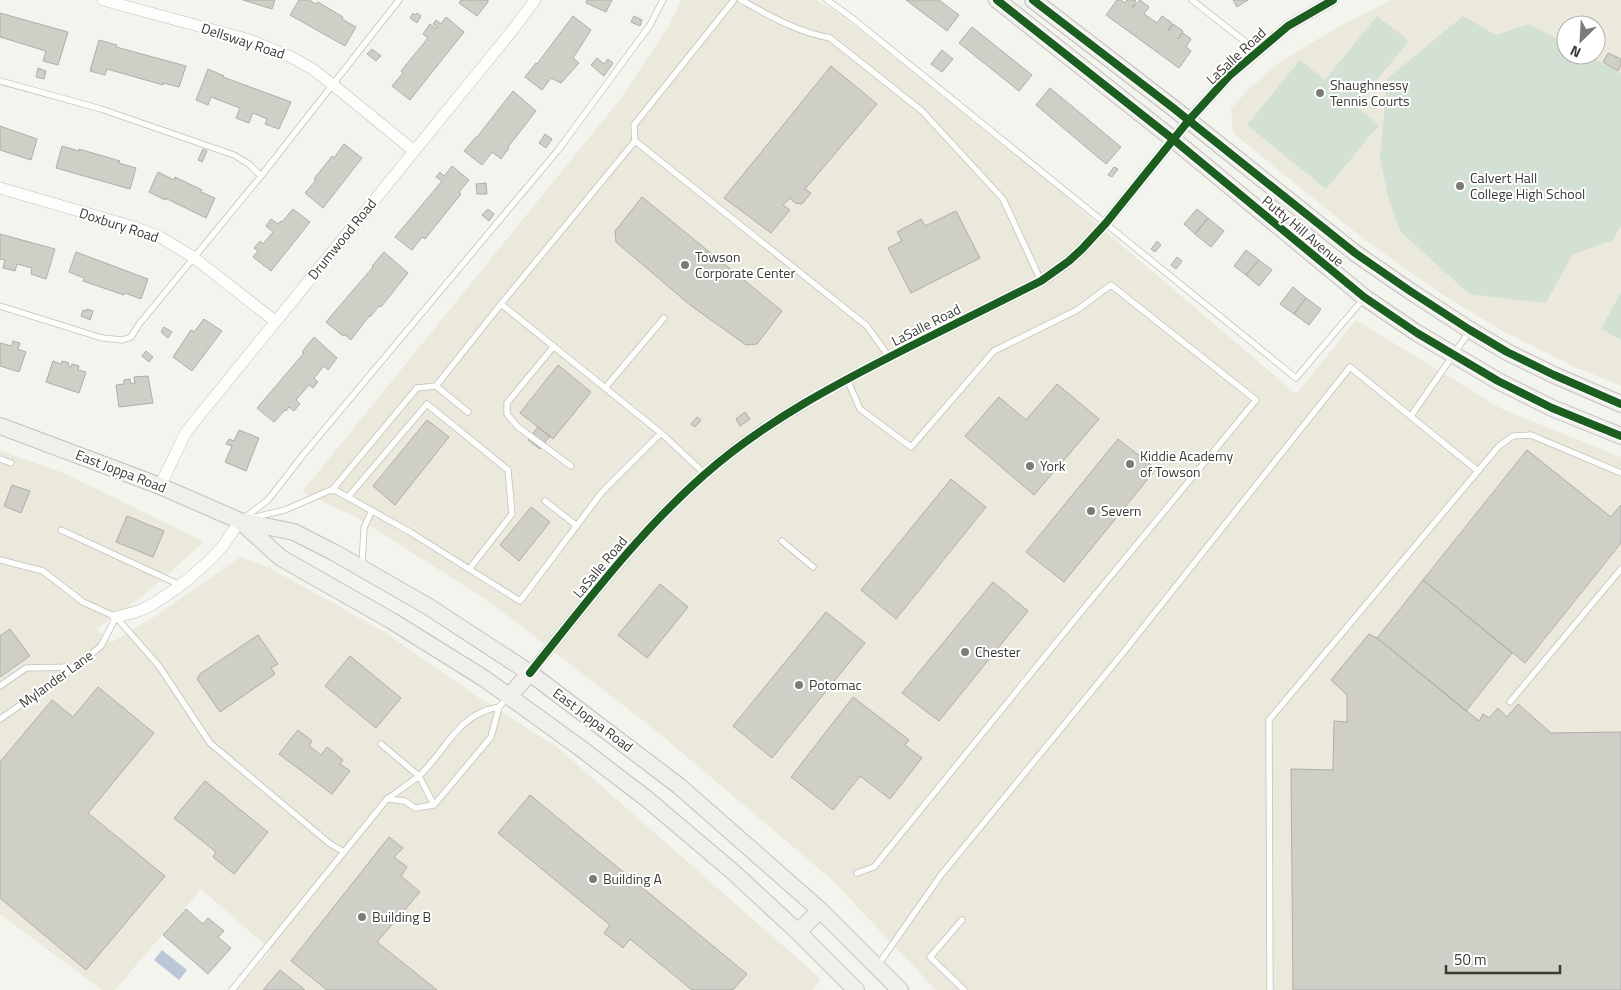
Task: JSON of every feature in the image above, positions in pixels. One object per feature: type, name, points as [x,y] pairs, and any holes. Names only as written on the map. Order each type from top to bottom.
[{"type":"main road","name":"Putty Hill Avenue","points":[[997,0],[1174,140],[1364,297],[1417,333],[1498,381],[1552,408],[1621,436]]},
{"type":"main road","name":"Putty Hill Avenue","points":[[1033,0],[1189,120],[1355,253],[1470,330],[1507,352],[1621,404]]},
{"type":"main road","name":"East Joppa Road","points":[[0,426],[160,486],[240,521],[294,532],[362,568],[429,607],[530,672],[679,786],[820,910],[900,990]]},
{"type":"main road","name":"East Joppa Road","points":[[240,521],[281,558],[392,621],[486,679],[504,701],[579,747],[647,799],[732,871],[798,932],[856,990]]},
{"type":"main road","points":[[504,701],[530,672]]},
{"type":"main road","points":[[798,932],[820,910]]},
{"type":"street","name":"Dellsway Road","points":[[102,0],[270,47],[291,56],[332,84],[414,151]]},
{"type":"street","name":"Drumwood Road","points":[[160,486],[186,432],[535,0]]},
{"type":"street","name":"LaSalle Road","points":[[530,672],[629,552],[660,517],[705,474],[772,425],[847,379],[1040,281],[1069,261],[1106,222],[1189,120],[1229,76],[1288,26],[1333,0]]},
{"type":"street","name":"Doxbury Road","points":[[0,188],[148,232],[193,257],[275,321]]},
{"type":"street","points":[[116,617],[152,605],[180,585],[223,546],[240,521]]},
{"type":"lane","points":[[0,306],[102,338],[122,340],[131,337],[140,322],[261,176],[399,0]]},
{"type":"lane","points":[[240,521],[268,500],[303,455],[558,149],[650,24],[663,0]]},
{"type":"lane","points":[[436,386],[635,141],[634,125],[734,0]]},
{"type":"lane","points":[[741,0],[773,18],[811,34],[830,38],[922,111],[1003,199],[1040,281]]},
{"type":"lane","points":[[827,0],[1106,222],[1296,378],[1364,297]]},
{"type":"lane","points":[[1192,0],[1257,51]]},
{"type":"lane","points":[[0,81],[101,109],[234,155],[249,164],[261,176]]},
{"type":"lane","points":[[635,141],[866,326],[889,357]]},
{"type":"lane","points":[[847,379],[860,410],[911,447],[994,352],[1077,310],[1111,285],[1256,400],[1076,618],[874,868],[857,873]]},
{"type":"lane","points":[[501,304],[661,433],[705,474]]},
{"type":"lane","points":[[605,388],[664,318]]},
{"type":"lane","points":[[1411,416],[1470,330]]},
{"type":"lane","points":[[554,346],[507,403],[507,414],[518,427],[571,466]]},
{"type":"lane","points":[[877,967],[941,875],[1126,648],[1350,367],[1478,471]]},
{"type":"lane","points":[[240,521],[285,510],[333,489],[417,388],[436,386],[468,412]]},
{"type":"lane","points":[[348,497],[426,404],[508,470],[512,514],[470,568]]},
{"type":"lane","points":[[333,489],[470,568],[520,601],[602,492],[661,433]]},
{"type":"lane","points":[[1270,990],[1269,720],[1499,446],[1513,436],[1531,435],[1621,473]]},
{"type":"lane","points":[[0,458],[11,463]]},
{"type":"lane","points":[[545,501],[576,525]]},
{"type":"lane","points":[[362,568],[364,528],[372,510]]},
{"type":"lane","points":[[61,530],[180,585]]},
{"type":"lane","points":[[782,541],[813,566]]},
{"type":"lane","points":[[0,560],[43,571],[83,602],[116,617],[159,666],[210,743],[329,843],[344,852]]},
{"type":"lane","points":[[1510,702],[1621,569]]},
{"type":"lane","name":"Mylander Lane","points":[[0,718],[76,667],[101,646],[116,617]]},
{"type":"lane","points":[[0,686],[26,668],[76,667]]},
{"type":"lane","points":[[232,990],[387,799],[419,776],[452,735],[461,727],[485,709],[504,701]]},
{"type":"lane","points":[[387,799],[405,801],[415,808],[434,805],[492,738],[504,701]]},
{"type":"lane","points":[[381,744],[419,776],[434,805]]},
{"type":"lane","points":[[962,920],[930,957],[964,990]]},
{"type":"shaded area","points":[[681,0],[817,0],[842,16],[1037,170],[1105,231],[1296,394],[1356,320],[1500,408],[1621,457],[1621,990],[936,990],[831,879],[655,730],[490,602],[356,517],[302,492],[622,97],[670,24]]},
{"type":"shaded area","name":"Calvert Hall College High School","points":[[1391,0],[1621,0],[1621,386],[1575,367],[1501,330],[1440,293],[1365,240],[1233,133],[1231,108],[1250,88],[1281,61],[1340,26]]},
{"type":"shaded area","name":"Shaughnessy Tennis Courts","points":[[1377,16],[1409,41],[1356,106],[1379,125],[1326,189],[1247,125],[1300,60],[1325,80]]},
{"type":"shaded area","points":[[1463,16],[1496,35],[1529,24],[1556,39],[1556,65],[1606,65],[1621,73],[1621,226],[1613,240],[1572,255],[1546,303],[1469,294],[1400,231],[1388,196],[1380,158],[1387,79]]},
{"type":"shaded area","points":[[1621,292],[1621,340],[1601,329]]},
{"type":"shaded area","points":[[0,451],[64,473],[204,542],[143,596],[96,629],[112,642],[159,614],[240,557],[268,567],[383,631],[478,697],[557,747],[821,979],[812,990],[237,990],[271,950],[201,889],[115,990],[102,990],[0,914]]},
{"type":"water","points":[[162,950],[187,970],[179,980],[154,960]]},
{"type":"building","points":[[243,0],[275,0],[272,9]]},
{"type":"building","points":[[299,0],[309,0],[316,4],[318,2],[356,27],[345,46],[290,15]]},
{"type":"building","points":[[461,0],[488,0],[488,2],[477,16],[459,3]]},
{"type":"building","points":[[587,0],[612,0],[606,12],[586,3]]},
{"type":"building","points":[[906,0],[939,0],[959,15],[947,31]]},
{"type":"building","points":[[1117,0],[1125,3],[1127,0],[1136,1],[1132,8],[1140,0],[1149,7],[1144,14],[1157,23],[1162,16],[1172,23],[1168,31],[1173,24],[1183,31],[1178,39],[1183,33],[1191,39],[1186,47],[1191,51],[1179,68],[1106,15]]},
{"type":"building","points":[[1233,0],[1248,0],[1237,7]]},
{"type":"building","points":[[0,13],[68,32],[58,65],[43,61],[46,51],[0,37]]},
{"type":"building","points":[[413,13],[421,16],[417,23],[410,18]]},
{"type":"building","points":[[573,16],[591,30],[573,58],[579,63],[561,83],[551,78],[542,90],[525,77]]},
{"type":"building","points":[[634,16],[642,20],[640,26],[631,22]]},
{"type":"building","points":[[446,17],[464,32],[410,100],[392,86],[403,73],[401,71],[428,38],[423,34],[430,24],[436,29],[437,27],[433,24],[436,20],[441,24]]},
{"type":"building","points":[[972,27],[1032,75],[1019,91],[959,43]]},
{"type":"building","points":[[99,40],[117,45],[116,47],[186,66],[179,87],[163,83],[163,85],[107,69],[105,75],[90,71]]},
{"type":"building","points":[[372,49],[381,56],[376,61],[367,54]]},
{"type":"building","points":[[942,50],[953,59],[942,72],[931,64]]},
{"type":"building","points":[[1608,53],[1621,59],[1618,71],[1606,64]]},
{"type":"building","points":[[597,58],[604,64],[608,59],[613,63],[604,76],[591,65]]},
{"type":"building","points":[[831,66],[877,104],[805,189],[811,193],[802,204],[795,203],[790,198],[783,205],[790,210],[771,233],[724,198]]},
{"type":"building","points":[[38,68],[46,71],[44,79],[36,77]]},
{"type":"building","points":[[208,69],[223,77],[291,102],[279,129],[265,124],[267,119],[253,113],[249,123],[236,118],[240,108],[211,97],[208,105],[196,100]]},
{"type":"building","points":[[1050,88],[1121,147],[1106,164],[1036,105]]},
{"type":"building","points":[[513,91],[536,111],[501,159],[492,152],[482,165],[464,151]]},
{"type":"building","points":[[0,126],[37,139],[31,160],[0,150]]},
{"type":"building","points":[[545,134],[552,139],[546,148],[539,143]]},
{"type":"building","points":[[344,144],[362,158],[323,208],[305,193],[332,156],[334,158]]},
{"type":"building","points":[[62,146],[120,161],[119,163],[136,168],[130,189],[56,168]]},
{"type":"building","points":[[203,149],[207,151],[202,162],[198,160]]},
{"type":"building","points":[[452,166],[469,180],[459,192],[461,194],[425,239],[422,237],[412,250],[395,237],[442,181],[436,177],[440,172],[444,176]]},
{"type":"building","points":[[1114,167],[1118,169],[1112,177],[1108,175]]},
{"type":"building","points":[[158,172],[174,180],[175,177],[215,198],[206,218],[149,192]]},
{"type":"building","points":[[486,183],[487,194],[477,194],[476,184]]},
{"type":"building","name":"Towson Corporate Center","points":[[642,197],[782,311],[757,344],[746,345],[690,305],[616,242],[615,231]]},
{"type":"building","points":[[293,209],[310,222],[271,271],[253,257],[258,251],[254,248],[260,241],[263,244],[273,232],[266,226],[271,219],[278,224]]},
{"type":"building","points":[[488,209],[494,214],[489,221],[482,215]]},
{"type":"building","points":[[1197,209],[1208,218],[1195,234],[1184,224]]},
{"type":"building","points":[[956,211],[980,258],[911,293],[888,248],[902,241],[897,232],[921,219],[925,226]]},
{"type":"building","points":[[1208,218],[1224,231],[1211,247],[1195,234]]},
{"type":"building","points":[[0,234],[55,249],[46,279],[31,274],[32,268],[17,264],[15,271],[3,268],[5,260],[0,259]]},
{"type":"building","points":[[1157,241],[1161,245],[1155,252],[1151,249]]},
{"type":"building","points":[[1246,250],[1259,260],[1246,275],[1234,266]]},
{"type":"building","points":[[76,252],[148,279],[141,299],[83,281],[84,278],[69,272]]},
{"type":"building","points":[[384,252],[408,273],[381,307],[379,306],[369,316],[351,340],[326,322]]},
{"type":"building","points":[[1177,257],[1182,261],[1176,269],[1171,265]]},
{"type":"building","points":[[1259,260],[1272,270],[1259,286],[1246,275]]},
{"type":"building","points":[[1293,287],[1306,298],[1294,314],[1280,304]]},
{"type":"building","points":[[1306,298],[1321,309],[1309,325],[1294,314]]},
{"type":"building","points":[[87,309],[93,311],[90,320],[81,316],[83,310],[87,311]]},
{"type":"building","points":[[204,319],[222,331],[192,371],[173,357],[191,330],[194,332]]},
{"type":"building","points":[[164,327],[172,332],[168,338],[161,332]]},
{"type":"building","points":[[314,337],[337,358],[328,370],[324,366],[314,378],[318,382],[313,388],[309,385],[296,400],[300,404],[294,411],[289,407],[274,422],[257,408],[304,353],[302,352]]},
{"type":"building","points":[[13,341],[20,343],[18,349],[26,352],[19,372],[0,366],[0,343],[12,346]]},
{"type":"building","points":[[146,351],[153,357],[149,362],[142,356]]},
{"type":"building","points":[[53,361],[61,364],[62,361],[69,363],[68,366],[71,367],[72,364],[79,366],[78,370],[86,372],[79,393],[46,382]]},
{"type":"building","points":[[558,365],[591,392],[553,439],[520,413]]},
{"type":"building","points":[[148,376],[153,403],[119,407],[116,385],[124,384],[124,380],[130,379],[131,384],[135,383],[134,377]]},
{"type":"building","name":"York","points":[[1057,384],[1099,419],[1034,495],[965,436],[999,397],[1026,420]]},
{"type":"building","points":[[745,412],[750,419],[740,426],[736,419]]},
{"type":"building","points":[[697,417],[701,420],[695,427],[691,424]]},
{"type":"building","points":[[427,420],[449,437],[395,505],[373,486]]},
{"type":"building","points":[[538,427],[550,436],[540,449],[528,440]]},
{"type":"building","points":[[239,430],[259,438],[246,471],[225,462],[232,446],[226,444],[229,439],[234,441]]},
{"type":"building","name":"Severn","points":[[1118,439],[1156,469],[1064,582],[1026,552]]},
{"type":"building","points":[[1527,450],[1611,517],[1621,505],[1621,543],[1525,663],[1423,580]]},
{"type":"building","points":[[951,479],[986,507],[896,619],[861,590]]},
{"type":"building","points":[[12,485],[30,491],[21,513],[4,506]]},
{"type":"building","points":[[531,507],[550,522],[519,561],[500,545]]},
{"type":"building","points":[[127,516],[164,531],[153,557],[116,542]]},
{"type":"building","points":[[1423,580],[1512,653],[1466,711],[1377,638]]},
{"type":"building","name":"Chester","points":[[993,582],[1028,611],[939,721],[902,693]]},
{"type":"building","points":[[660,584],[688,607],[647,658],[618,635]]},
{"type":"building","name":"Potomac","points":[[826,612],[865,643],[772,758],[733,726]]},
{"type":"building","points":[[10,629],[30,656],[0,677],[0,636]]},
{"type":"building","points":[[1369,634],[1377,638],[1479,721],[1483,714],[1489,718],[1498,708],[1507,717],[1518,704],[1551,733],[1621,732],[1621,990],[1293,990],[1291,769],[1333,770],[1334,721],[1347,722],[1347,695],[1331,680]]},
{"type":"building","points":[[258,635],[278,664],[271,668],[275,674],[220,712],[197,679],[200,674]]},
{"type":"building","points":[[350,656],[401,698],[376,728],[325,686]]},
{"type":"building","points":[[98,687],[154,733],[88,813],[165,876],[86,970],[0,898],[0,762],[52,700],[73,717]]},
{"type":"building","points":[[853,697],[909,740],[905,745],[922,758],[890,799],[860,776],[833,810],[791,777]]},
{"type":"building","points":[[298,730],[312,741],[309,746],[321,755],[327,747],[343,760],[340,764],[350,771],[332,794],[279,754]]},
{"type":"building","points":[[205,781],[268,832],[234,874],[213,857],[216,852],[174,818]]},
{"type":"building","name":"Building A","points":[[530,795],[747,974],[733,990],[692,990],[630,939],[623,948],[604,933],[610,925],[498,833]]},
{"type":"building","name":"Building B","points":[[389,837],[403,848],[394,857],[407,867],[401,876],[420,892],[377,942],[437,990],[327,990],[291,961]]},
{"type":"building","points":[[186,909],[203,924],[208,918],[224,931],[218,937],[231,948],[208,974],[163,935]]},
{"type":"building","points":[[280,970],[305,990],[263,990]]},
{"type":"cycle path","points":[[997,0],[1174,140],[1364,297],[1417,333],[1498,381],[1552,408],[1621,436]]},
{"type":"cycle path","points":[[1033,0],[1172,107],[1355,253],[1410,291],[1507,352],[1621,404]]},
{"type":"cycle path","points":[[530,673],[634,545],[680,497],[727,455],[777,420],[829,389],[1041,281],[1069,261],[1106,223],[1189,120],[1229,76],[1288,26],[1333,0]]},
{"type":"place","name":"Shaughnessy Tennis Courts","points":[[1320,93]]},
{"type":"place","name":"Calvert Hall College High School","points":[[1460,186]]},
{"type":"place","name":"Towson Corporate Center","points":[[685,265]]},
{"type":"place","name":"Kiddie Academy of Towson","points":[[1130,464]]},
{"type":"place","name":"York","points":[[1030,466]]},
{"type":"place","name":"Severn","points":[[1091,511]]},
{"type":"place","name":"Chester","points":[[965,652]]},
{"type":"place","name":"Potomac","points":[[799,685]]},
{"type":"place","name":"Building A","points":[[593,879]]},
{"type":"place","name":"Building B","points":[[362,917]]}]
